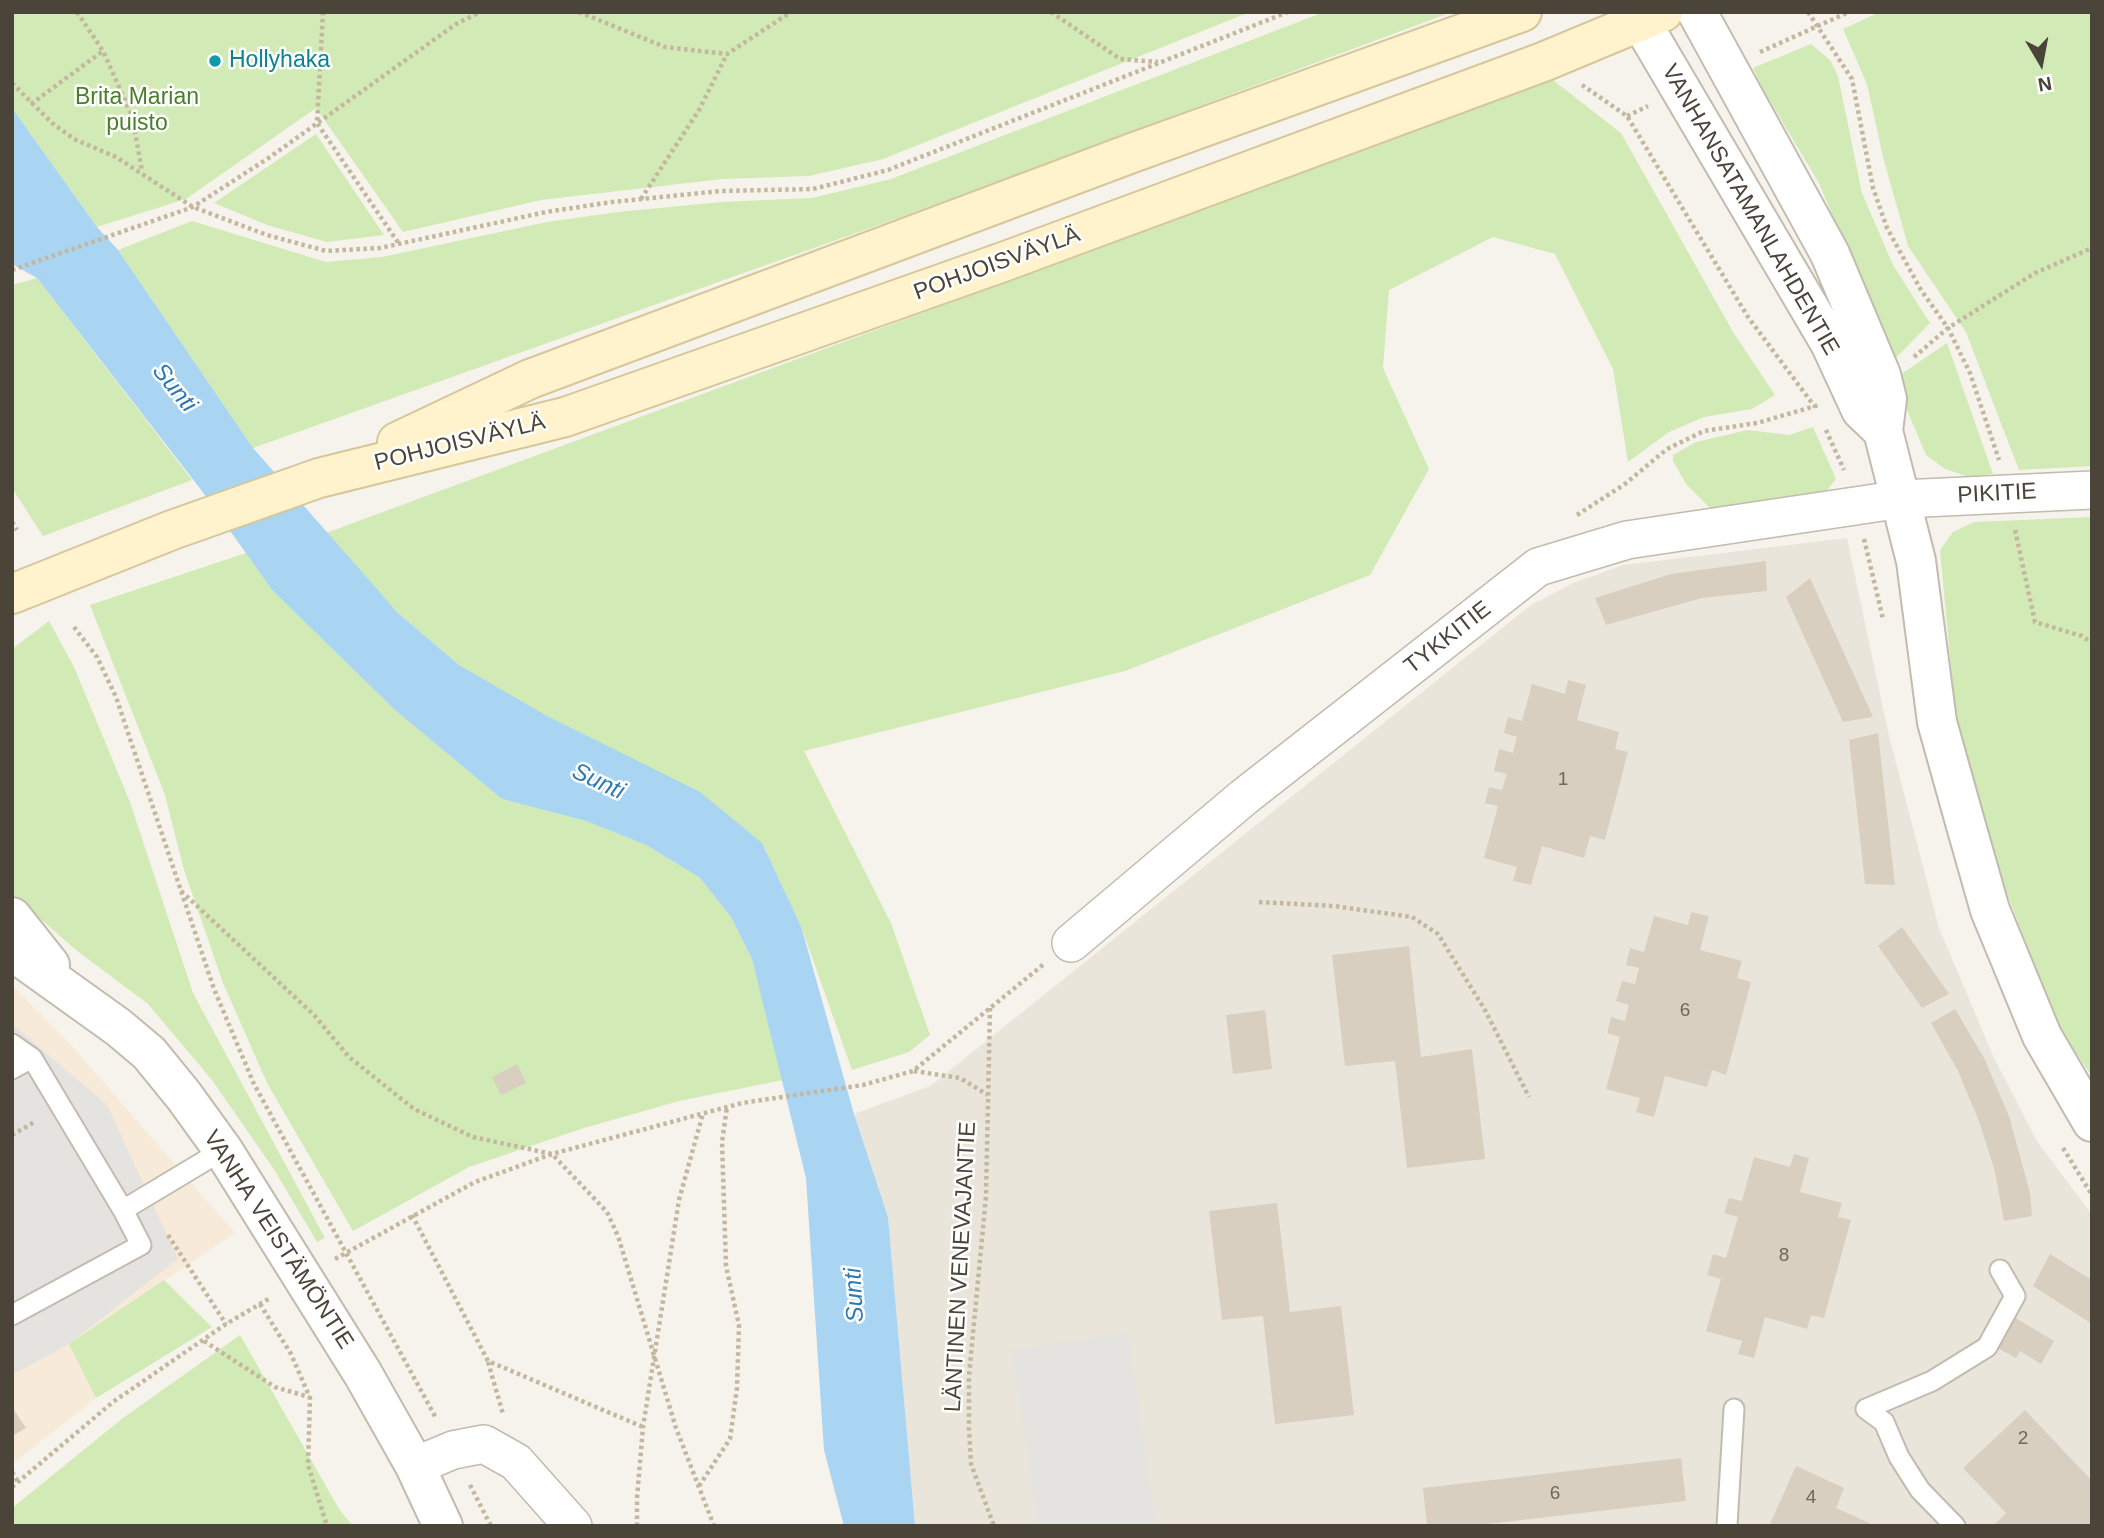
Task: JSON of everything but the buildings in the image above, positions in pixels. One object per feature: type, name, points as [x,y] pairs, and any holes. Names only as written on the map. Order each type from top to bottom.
[{"type":"main road","name":"POHJOISVÄYLÄ","points":[[12,594],[172,530],[319,478],[530,380],[1120,158],[1522,12]]},
{"type":"main road","name":"POHJOISVÄYLÄ","points":[[319,478],[565,417],[1003,262],[1558,56],[1648,15]]},
{"type":"street","name":"VANHANSATAMANLAHDENTIE","points":[[1697,12],[1830,254],[1881,375],[1887,399],[1883,431],[1916,561],[1937,722],[1990,910],[2042,1036],[2092,1122]]},
{"type":"street","name":"VANHANSATAMANLAHDENTIE","points":[[1648,15],[1817,320],[1861,410],[1883,431]]},
{"type":"street","name":"PIKITIE","points":[[1902,499],[2092,490]]},
{"type":"street","name":"TYKKITIE","points":[[1071,943],[1244,797],[1538,567],[1627,540],[1902,499]]},
{"type":"street","name":"VANHA VEISTÄMÖNTIE","points":[[12,917],[68,988]]},
{"type":"street","name":"VANHA VEISTÄMÖNTIE","points":[[12,951],[68,988],[149,1053],[223,1150],[363,1374],[415,1466],[443,1526]]},
{"type":"street","points":[[415,1466],[453,1450],[484,1444],[516,1462],[573,1526]]},
{"type":"lane","points":[[12,1044],[32,1058],[141,1245],[12,1315]]},
{"type":"lane","points":[[12,1069],[32,1058]]},
{"type":"lane","points":[[123,1210],[146,1199],[223,1150]]},
{"type":"lane","points":[[1955,1526],[1920,1490],[1899,1457],[1884,1422],[1866,1409],[1932,1381],[1987,1347],[2015,1296],[2000,1270]]},
{"type":"lane","points":[[1727,1526],[1734,1409]]},
{"type":"path","points":[[77,12],[103,51],[132,116],[142,172]]},
{"type":"path","points":[[323,12],[317,123],[399,244]]},
{"type":"path","points":[[12,270],[192,207],[317,123],[456,24],[480,12]]},
{"type":"path","points":[[579,12],[665,47],[727,54]]},
{"type":"path","points":[[640,200],[699,110],[727,54],[791,12]]},
{"type":"path","points":[[1051,12],[1121,59],[1161,62]]},
{"type":"path","points":[[12,83],[31,104],[74,139],[142,172],[192,207],[267,235],[326,251],[399,244],[546,212],[640,200],[721,191],[813,189],[888,170],[1288,12]]},
{"type":"path","points":[[1808,12],[1853,79],[1873,188],[1887,228],[1909,270],[1948,328],[1970,373],[1994,438],[2035,622],[2082,636],[2092,643]]},
{"type":"path","points":[[31,104],[103,51]]},
{"type":"path","points":[[1558,56],[1581,85],[1627,116],[1748,317],[1820,417]]},
{"type":"path","points":[[1825,428],[1840,459],[1857,507],[1885,627]]},
{"type":"path","points":[[12,522],[17,530]]},
{"type":"path","points":[[74,626],[97,657],[116,697],[214,989],[254,1084],[453,1450],[491,1526]]},
{"type":"path","points":[[180,891],[314,1015],[349,1057],[414,1109],[473,1137],[552,1154],[607,1212],[618,1236],[654,1359],[714,1526]]},
{"type":"path","points":[[1259,902],[1334,906],[1412,917],[1438,934],[1485,1010],[1529,1097]]},
{"type":"path","points":[[333,1260],[475,1182],[552,1154],[742,1103],[863,1085],[913,1071],[1071,943]]},
{"type":"path","name":"LÄNTINEN VENEVAJANTIE","points":[[990,1007],[986,1196],[969,1376],[969,1428],[971,1464],[994,1526]]},
{"type":"path","points":[[913,1071],[960,1078],[988,1095]]},
{"type":"path","points":[[699,1487],[730,1439],[737,1388],[739,1325],[726,1266],[723,1183],[722,1142],[727,1107]]},
{"type":"path","points":[[637,1526],[636,1498],[643,1427],[679,1200],[703,1113]]},
{"type":"path","points":[[2057,1139],[2092,1195]]},
{"type":"path","points":[[146,1199],[226,1324]]},
{"type":"path","points":[[412,1215],[488,1361],[643,1427]]},
{"type":"path","points":[[12,1487],[113,1402],[226,1324],[273,1296]]},
{"type":"path","points":[[260,1304],[291,1354],[310,1398],[308,1465],[327,1526]]},
{"type":"path","points":[[204,1341],[275,1387],[310,1398]]},
{"type":"path","points":[[12,1472],[18,1482]]},
{"type":"shaded area","points":[[1847,538],[1888,732],[1939,928],[1994,1058],[2037,1141],[2092,1215],[2092,1526],[915,1526],[888,1217],[854,1114],[930,1086],[1531,605],[1573,583],[1623,565]]},
{"type":"shaded area","points":[[12,985],[70,1044],[235,1233],[70,1344],[96,1398],[12,1464]]},
{"type":"shaded area","points":[[12,1024],[107,1105],[178,1259],[69,1344],[12,1375]]},
{"type":"shaded area","points":[[1128,1333],[1156,1526],[1038,1526],[1012,1350]]},
{"type":"green space","name":"Brita Marian puisto","points":[[12,12],[1250,12],[883,159],[809,176],[722,179],[541,200],[403,232],[316,108],[186,199],[97,227],[12,108]]},
{"type":"green space","points":[[1324,12],[1452,12],[912,213],[253,448],[118,250],[192,221],[326,262],[382,257],[547,222],[618,212],[721,202],[812,198],[891,179]]},
{"type":"green space","points":[[1880,12],[2092,12],[2092,466],[2019,470],[1966,332],[1908,246],[1883,157],[1867,84],[1843,29]]},
{"type":"green space","points":[[1811,44],[1830,60],[1838,76],[1862,193],[1893,265],[1930,323],[1892,362],[1819,183],[1762,88],[1753,68]]},
{"type":"green space","points":[[1553,80],[1621,133],[1733,332],[1775,395],[1752,409],[1704,417],[1669,432],[1628,462],[1613,369],[1555,254],[1493,237],[1389,290],[1383,368],[1429,469],[1370,575],[1125,671],[804,751],[891,923],[930,1035],[909,1052],[852,1070],[801,926],[762,843],[459,665],[398,613],[326,533]]},
{"type":"green space","points":[[316,134],[384,235],[327,242],[267,225],[214,203]]},
{"type":"green space","points":[[37,278],[192,480],[43,536],[12,488],[12,285]]},
{"type":"green space","points":[[1947,343],[1993,474],[1969,477],[1945,469],[1926,455],[1894,379]]},
{"type":"green space","points":[[1813,427],[1836,479],[1827,490],[1714,512],[1686,484],[1673,461],[1673,455],[1696,442],[1748,430],[1789,435]]},
{"type":"green space","points":[[2092,517],[2092,1076],[2060,1030],[2001,878],[1956,721],[1940,550],[1953,532],[1974,522]]},
{"type":"green space","points":[[246,553],[272,590],[395,710],[502,799],[586,821],[646,845],[699,877],[731,917],[752,959],[783,1080],[679,1101],[584,1128],[469,1167],[353,1231],[267,1083],[223,983],[184,870],[165,795],[90,605]]},
{"type":"green space","points":[[49,621],[74,667],[130,802],[193,993],[325,1238],[317,1242],[275,1171],[212,1080],[148,1004],[76,950],[12,894],[12,649]]},
{"type":"green space","points":[[164,1280],[212,1327],[96,1398],[69,1344]]},
{"type":"green space","points":[[240,1335],[339,1509],[353,1526],[12,1526],[12,1508],[123,1418]]},
{"type":"water","name":"Sunti","points":[[12,108],[97,227],[118,250],[253,448],[398,613],[459,665],[547,716],[700,792],[762,843],[801,926],[854,1114],[888,1217],[915,1526],[844,1526],[824,1450],[806,1178],[752,959],[731,917],[699,877],[646,845],[586,821],[502,799],[395,710],[272,590],[202,491],[37,278],[12,264]]},
{"type":"place","name":"Hollyhaka","points":[[215,61]]}]
